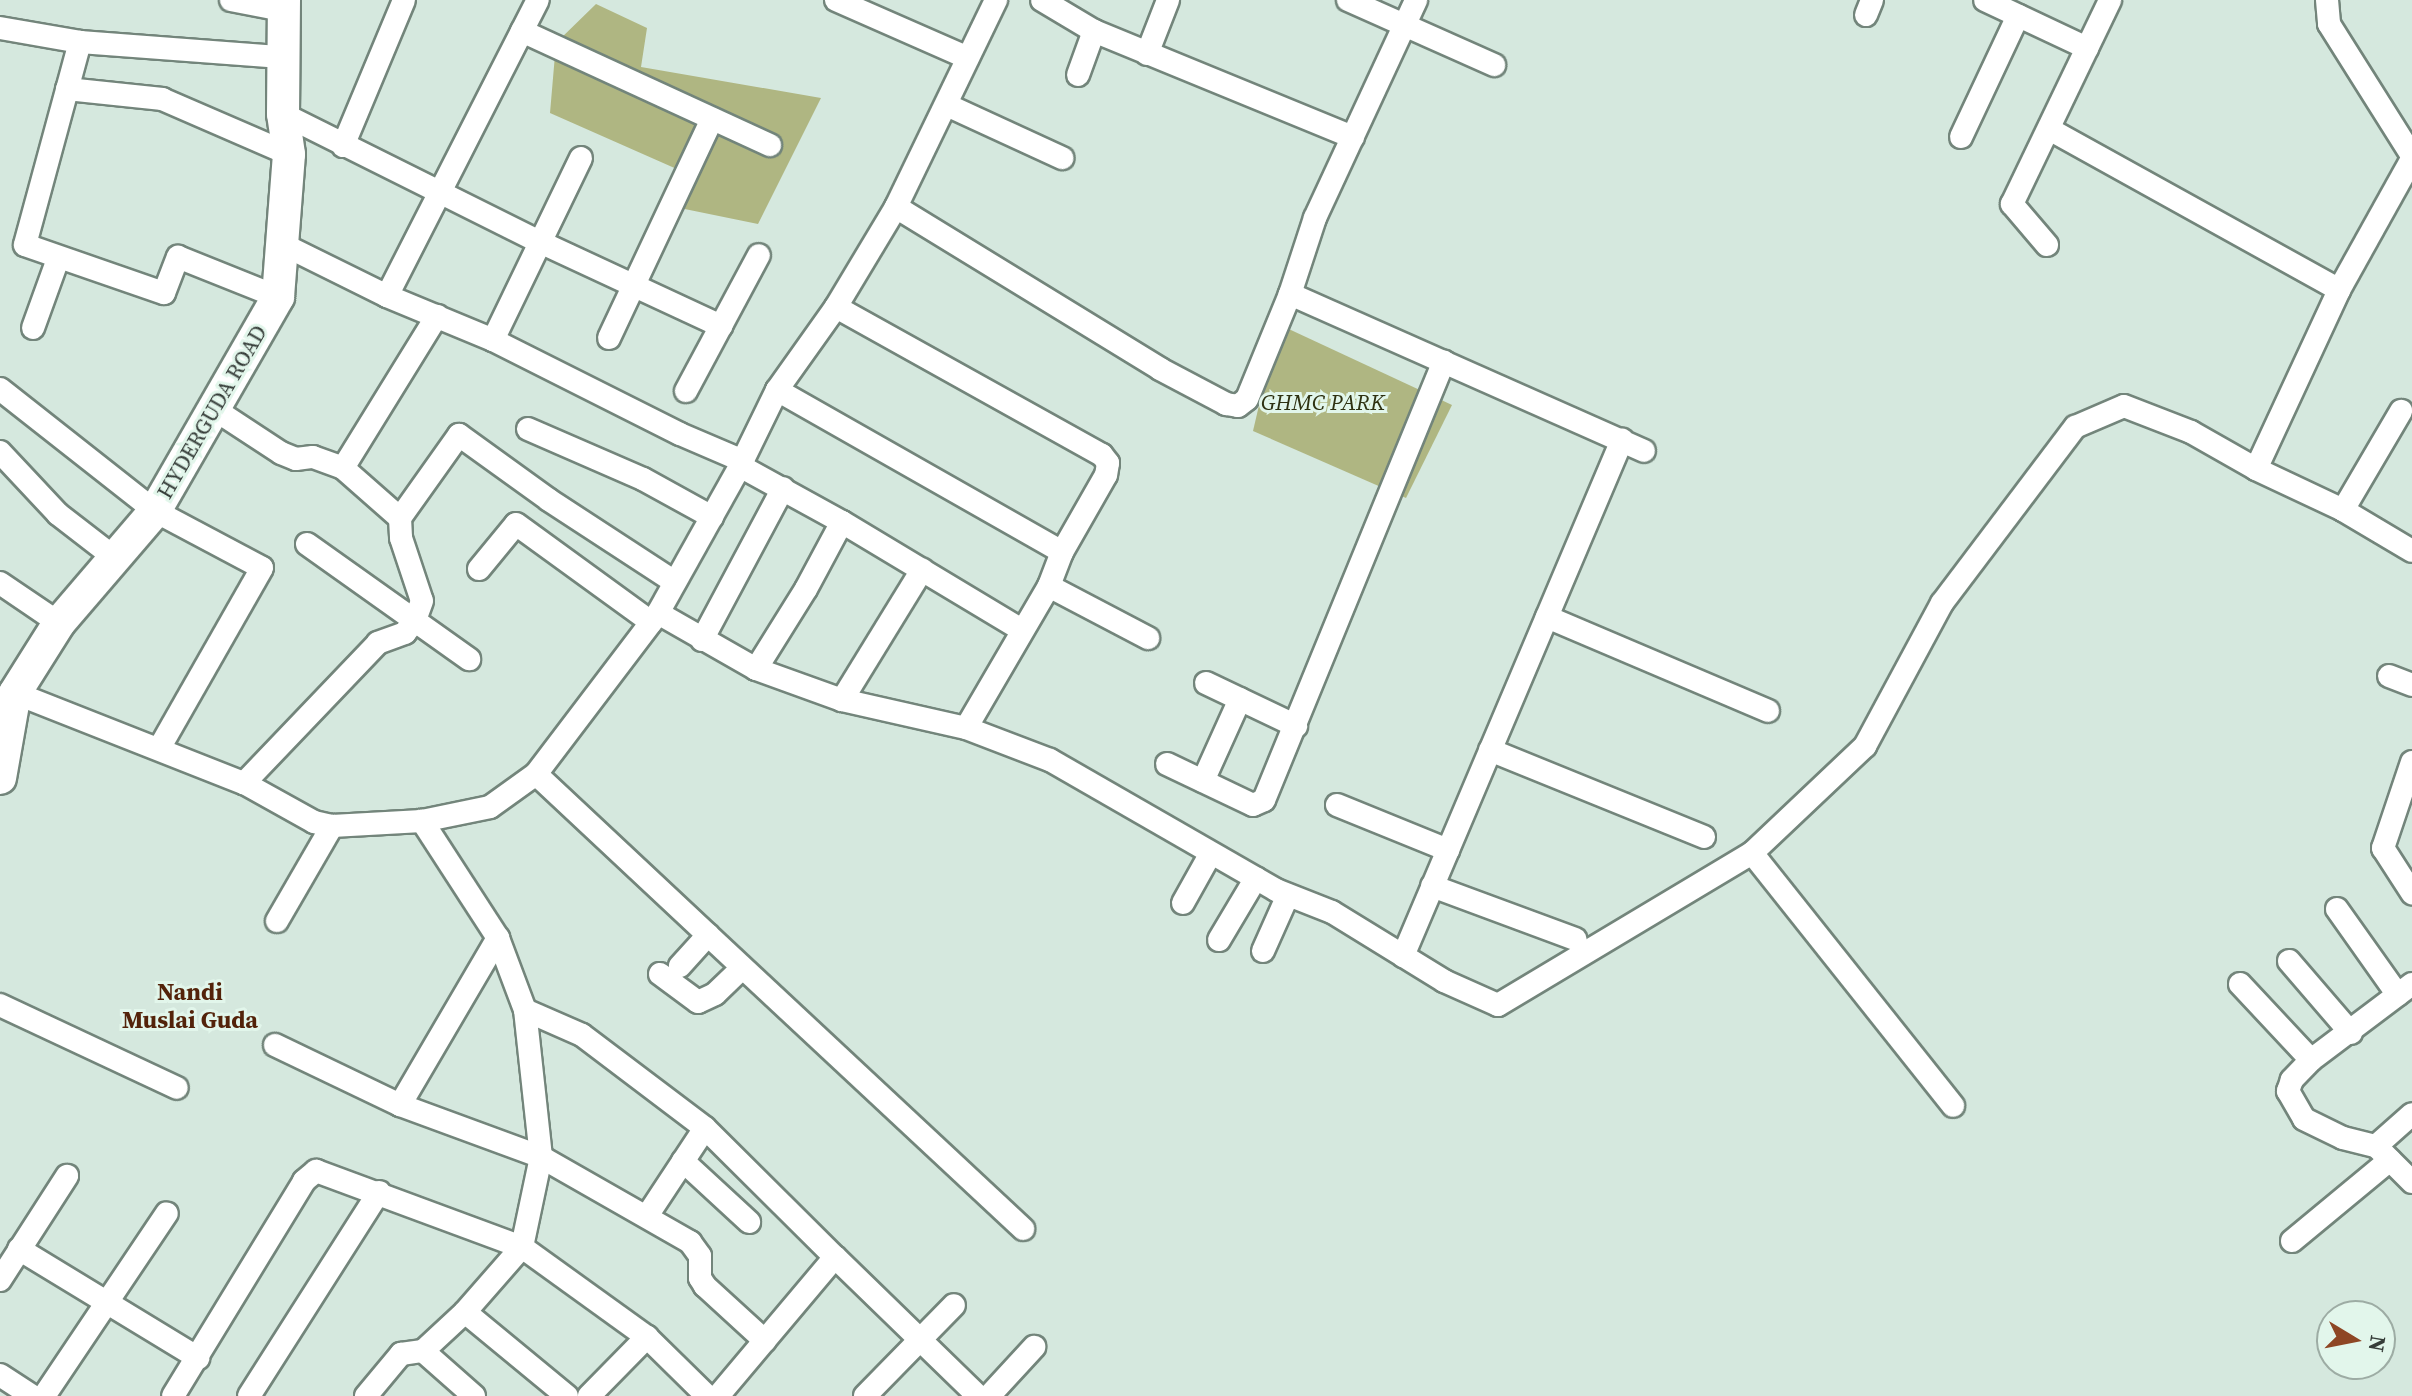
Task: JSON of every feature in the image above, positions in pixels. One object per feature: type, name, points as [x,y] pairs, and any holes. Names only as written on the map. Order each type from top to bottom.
[{"type":"street","points":[[231,0],[284,5]]},
{"type":"street","points":[[343,146],[404,0]]},
{"type":"street","points":[[387,296],[538,0]]},
{"type":"street","points":[[836,0],[968,58]]},
{"type":"street","points":[[15,693],[160,747],[244,783],[298,815],[332,826],[422,821],[490,807],[536,774],[655,617],[712,517],[777,390],[836,307],[896,207],[996,0]]},
{"type":"street","points":[[1042,0],[1094,31],[1353,137]]},
{"type":"street","points":[[1147,54],[1168,0]]},
{"type":"street","points":[[1348,0],[1494,65]]},
{"type":"street","points":[[896,207],[1160,369],[1226,404],[1238,406],[1247,399],[1290,294],[1315,218],[1416,0]]},
{"type":"street","points":[[1985,0],[2087,48]]},
{"type":"street","points":[[2047,245],[2012,204],[2110,0]]},
{"type":"street","points":[[2256,469],[2339,290],[2412,157],[2329,24],[2327,0]]},
{"type":"street","name":"HYDERGUDA ROAD","points":[[0,778],[15,693],[59,623],[155,511],[278,297],[289,154],[283,114],[281,57],[284,5]]},
{"type":"street","points":[[1961,137],[2018,16]]},
{"type":"street","points":[[0,28],[80,42],[281,57]]},
{"type":"street","points":[[522,31],[770,145]]},
{"type":"street","points":[[1078,75],[1094,31]]},
{"type":"street","points":[[80,42],[25,245],[58,259],[164,293],[178,257],[278,297]]},
{"type":"street","points":[[67,89],[162,99],[289,154]]},
{"type":"street","points":[[947,105],[1062,158]]},
{"type":"street","points":[[283,114],[540,242],[721,326]]},
{"type":"street","points":[[609,338],[712,119]]},
{"type":"street","points":[[2049,129],[2339,290]]},
{"type":"street","points":[[493,340],[581,158]]},
{"type":"street","points":[[282,244],[387,296],[493,340],[741,463],[1022,630]]},
{"type":"street","points":[[686,391],[759,255]]},
{"type":"street","points":[[33,328],[58,259]]},
{"type":"street","points":[[1290,294],[1644,451]]},
{"type":"street","points":[[836,307],[1102,455],[1108,463],[1106,475],[1062,552],[1049,586],[966,728]]},
{"type":"street","points":[[343,468],[437,316]]},
{"type":"street","points":[[1167,764],[1253,805],[1259,804],[1296,726],[1444,362]]},
{"type":"street","points":[[0,389],[155,511],[262,568],[160,747]]},
{"type":"street","points":[[777,390],[1062,552]]},
{"type":"street","points":[[479,569],[516,524],[655,617],[756,669],[842,700],[966,728],[1050,760],[1256,878],[1288,895],[1332,912],[1403,956],[1498,1005],[1752,853],[1865,746],[1942,603],[2075,427],[2124,406],[2191,432],[2256,469],[2343,510],[2412,551]]},
{"type":"street","points":[[214,409],[281,453],[296,459],[313,457],[343,468],[400,518]]},
{"type":"street","points":[[2343,510],[2401,411]]},
{"type":"street","points":[[528,429],[643,479],[712,517]]},
{"type":"street","points":[[244,783],[378,643],[405,633],[415,620],[422,601],[401,538],[400,518],[459,435],[675,582]]},
{"type":"street","points":[[1403,956],[1622,440]]},
{"type":"street","points":[[0,452],[58,514],[115,558]]},
{"type":"street","points":[[702,640],[783,488]]},
{"type":"street","points":[[756,669],[806,589],[842,522]]},
{"type":"street","points":[[307,544],[469,659]]},
{"type":"street","points":[[842,700],[922,570]]},
{"type":"street","points":[[0,583],[59,623]]},
{"type":"street","points":[[1049,586],[1148,638]]},
{"type":"street","points":[[1547,617],[1768,711]]},
{"type":"street","points":[[2389,676],[2412,685]]},
{"type":"street","points":[[1206,683],[1296,726]]},
{"type":"street","points":[[1203,781],[1240,699]]},
{"type":"street","points":[[1490,750],[1704,837]]},
{"type":"street","points":[[2412,762],[2383,848],[2412,893]]},
{"type":"street","points":[[536,774],[1023,1229]]},
{"type":"street","points":[[1337,805],[1448,850]]},
{"type":"street","points":[[366,1396],[401,1354],[423,1351],[465,1312],[522,1247],[541,1157],[525,1010],[498,938],[422,821]]},
{"type":"street","points":[[277,921],[332,826]]},
{"type":"street","points":[[1183,903],[1211,853]]},
{"type":"street","points":[[1752,853],[1953,1106]]},
{"type":"street","points":[[1219,940],[1256,878]]},
{"type":"street","points":[[1432,886],[1575,939]]},
{"type":"street","points":[[1263,951],[1288,895]]},
{"type":"street","points":[[2337,909],[2405,990],[2311,1060],[2292,1080],[2288,1091],[2304,1119],[2383,1153],[2412,1182]]},
{"type":"street","points":[[708,935],[670,970],[698,1002],[715,994],[742,968]]},
{"type":"street","points":[[400,1105],[498,938]]},
{"type":"street","points":[[2289,961],[2351,1033]]},
{"type":"street","points":[[2240,984],[2311,1060]]},
{"type":"street","points":[[0,1005],[177,1088]]},
{"type":"street","points":[[525,1010],[582,1035],[705,1128],[978,1396]]},
{"type":"street","points":[[275,1045],[400,1105],[541,1157],[647,1216],[690,1242],[700,1256],[700,1278],[705,1286],[765,1341]]},
{"type":"street","points":[[2292,1241],[2383,1153],[2412,1114]]},
{"type":"street","points":[[647,1216],[705,1128]]},
{"type":"street","points":[[683,1161],[749,1222]]},
{"type":"street","points":[[173,1396],[313,1172],[379,1192],[522,1247],[647,1337],[707,1396]]},
{"type":"street","points":[[0,1280],[67,1176]]},
{"type":"street","points":[[249,1396],[379,1192]]},
{"type":"street","points":[[44,1396],[167,1213]]},
{"type":"street","points":[[19,1249],[198,1358]]},
{"type":"street","points":[[718,1396],[835,1257]]},
{"type":"street","points":[[865,1396],[954,1305]]},
{"type":"street","points":[[465,1312],[567,1396]]},
{"type":"street","points":[[589,1396],[647,1337]]},
{"type":"street","points":[[989,1396],[1034,1347]]},
{"type":"street","points":[[423,1351],[474,1396]]},
{"type":"green space","points":[[596,4],[647,28],[641,67],[821,98],[758,224],[670,206],[679,170],[550,113],[556,43]]},
{"type":"green space","name":"GHMC PARK","points":[[1278,324],[1452,405],[1406,498],[1253,431]]},
{"type":"district","name":"Nandi Muslai Guda","points":[[190,1006]]}]
